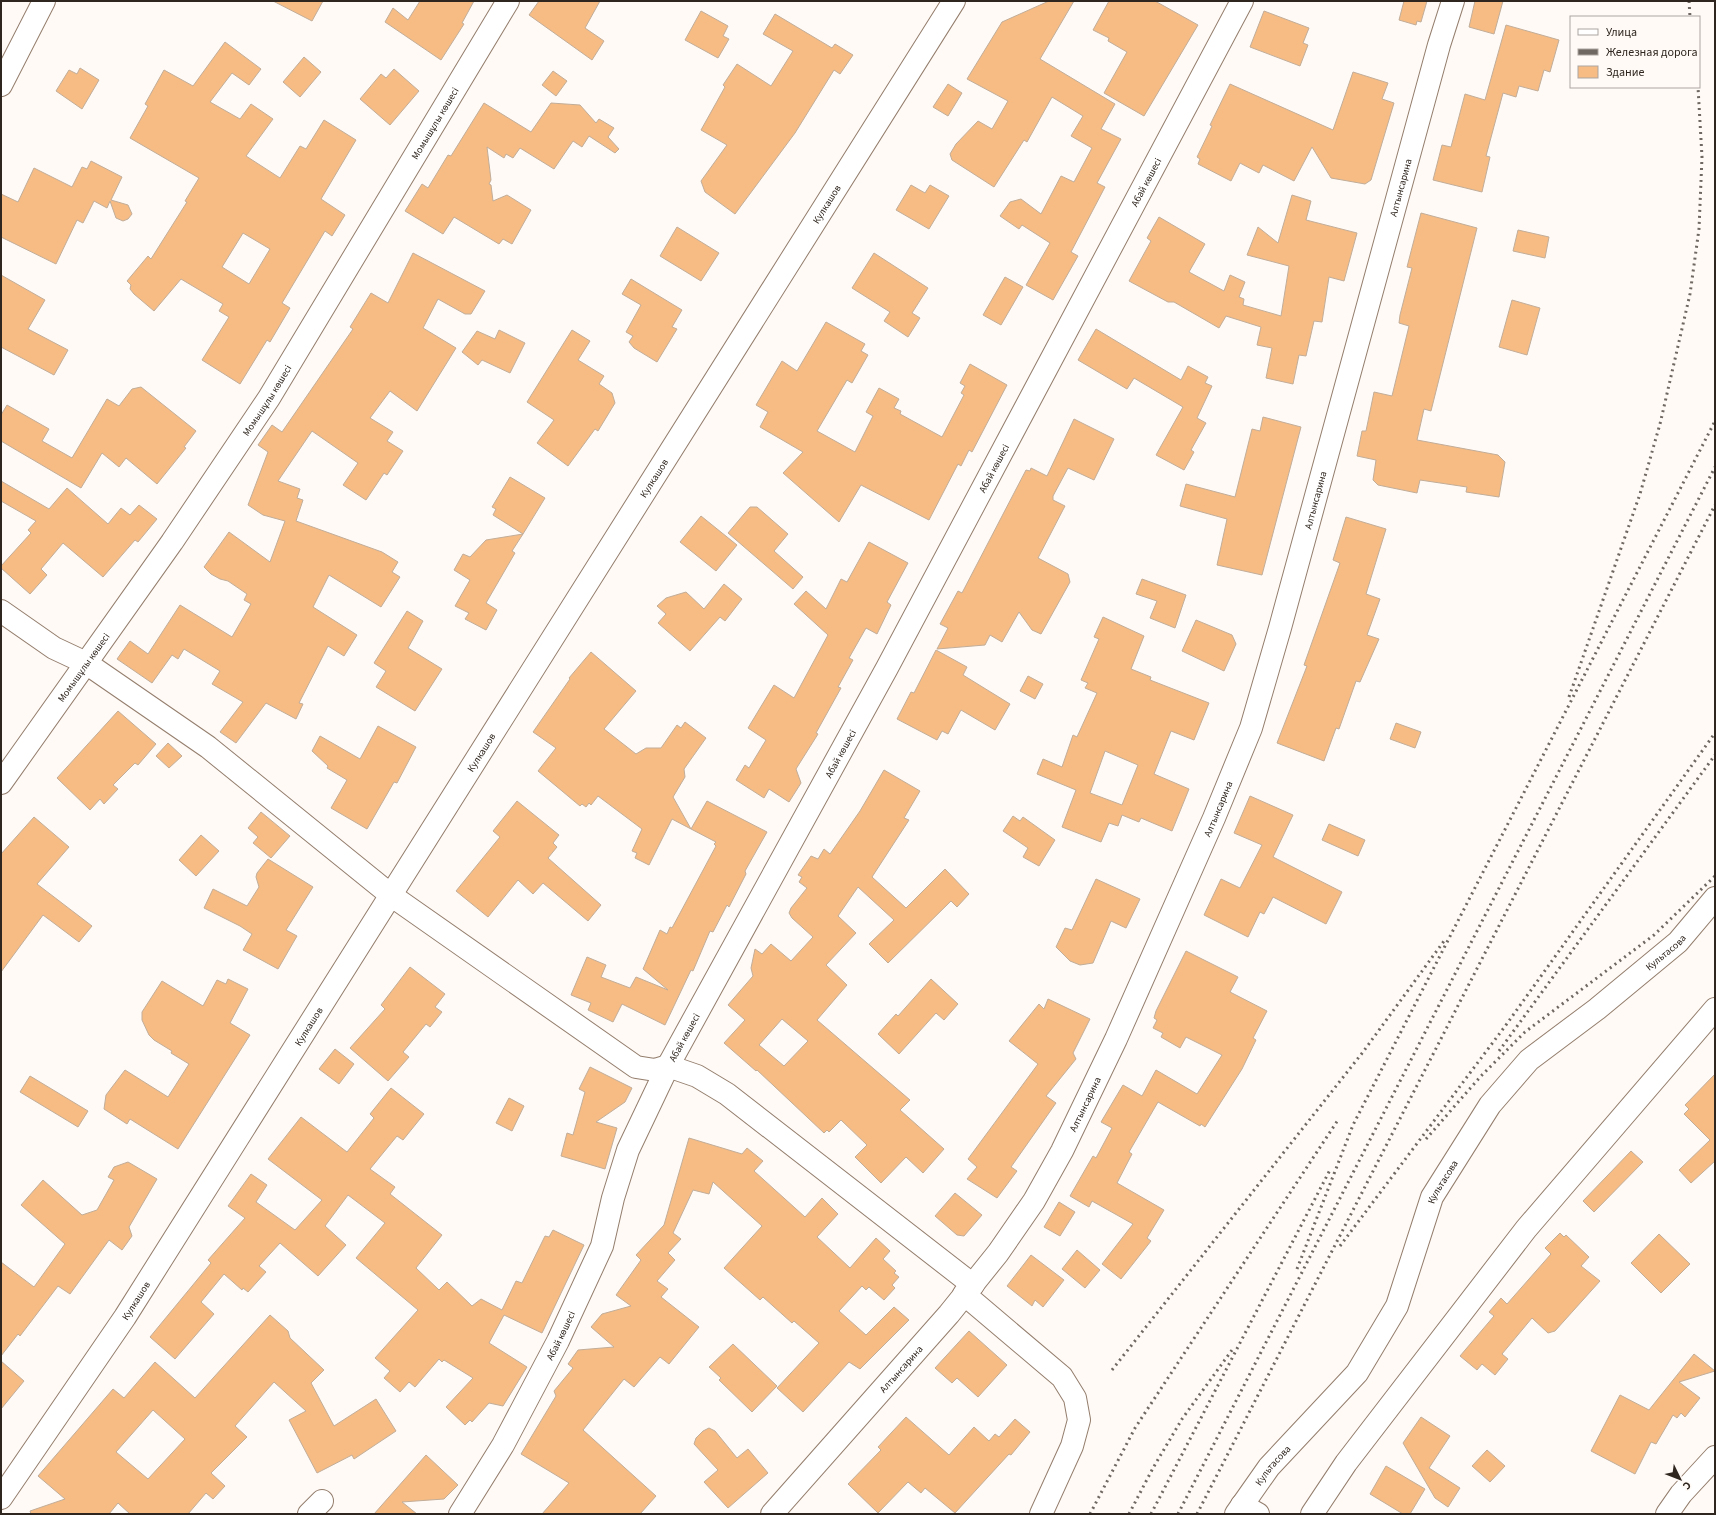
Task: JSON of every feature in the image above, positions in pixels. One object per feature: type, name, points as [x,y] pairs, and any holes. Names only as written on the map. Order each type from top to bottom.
[{"type":"street","points":[[1,85],[44,1]]},
{"type":"street","name":"Момышұлы көшесі","points":[[1,783],[172,542],[269,398],[508,1]]},
{"type":"street","name":"Кулкашов","points":[[1,1498],[125,1317],[392,896],[954,1]]},
{"type":"street","name":"Абай көшесі","points":[[460,1514],[503,1445],[558,1342],[602,1246],[613,1198],[628,1150],[668,1066],[883,675],[1242,1]]},
{"type":"street","name":"Алтынсарина","points":[[772,1514],[949,1314],[1034,1201],[1062,1151],[1132,1004],[1211,825],[1251,728],[1280,628],[1452,1]]},
{"type":"street","points":[[1,611],[54,648],[86,663],[208,746],[392,896],[636,1067],[655,1070],[668,1066],[697,1076],[727,1094],[969,1289],[1062,1377],[1075,1398],[1079,1420],[1072,1446],[1041,1514]]},
{"type":"street","name":"Культасова","points":[[1246,1511],[1269,1467],[1357,1373],[1397,1306],[1432,1197],[1490,1105],[1529,1060],[1597,1009],[1678,942],[1715,898]]},
{"type":"street","points":[[1312,1514],[1346,1462],[1526,1229],[1715,1009]]},
{"type":"street","points":[[1667,1514],[1681,1494],[1715,1457]]},
{"type":"building","points":[[273,1],[323,1],[312,21]]},
{"type":"building","points":[[420,1],[474,1],[462,23],[464,24],[441,60],[385,22],[393,8],[408,20]]},
{"type":"building","points":[[539,1],[600,1],[585,28],[604,41],[592,60],[529,15]]},
{"type":"building","points":[[1049,1],[1074,1],[1040,59],[1115,104],[1101,129],[1121,139],[1097,183],[1105,187],[1071,252],[1078,256],[1053,300],[1026,285],[1050,243],[1022,225],[1019,229],[1000,216],[1010,202],[1021,199],[1041,214],[1061,176],[1074,182],[1092,148],[1071,136],[1083,116],[1052,97],[1027,142],[1024,140],[994,187],[952,160],[950,154],[956,144],[978,121],[992,129],[1008,101],[967,79],[1002,22]]},
{"type":"building","points":[[1109,1],[1155,1],[1198,25],[1144,116],[1104,93],[1127,52],[1108,41],[1109,38],[1093,30]]},
{"type":"building","points":[[1404,1],[1427,1],[1421,22],[1417,21],[1416,25],[1399,20]]},
{"type":"building","points":[[1475,1],[1503,1],[1494,34],[1469,27]]},
{"type":"building","points":[[701,11],[728,26],[723,36],[729,39],[718,58],[685,40]]},
{"type":"building","points":[[1264,11],[1309,28],[1303,43],[1308,45],[1300,66],[1250,47]]},
{"type":"building","points":[[775,14],[832,48],[835,44],[853,55],[840,74],[834,70],[795,133],[735,214],[705,192],[701,181],[727,145],[701,130],[725,87],[723,85],[737,64],[771,86],[793,51],[763,34]]},
{"type":"building","points":[[1506,25],[1559,40],[1550,72],[1544,70],[1538,91],[1519,86],[1516,97],[1503,93],[1486,156],[1490,157],[1482,192],[1433,180],[1442,145],[1451,147],[1465,94],[1485,100]]},
{"type":"building","points":[[225,42],[261,69],[249,85],[232,73],[210,102],[240,119],[251,104],[273,119],[246,156],[280,178],[300,146],[306,149],[324,120],[356,140],[321,199],[345,215],[332,236],[325,231],[282,303],[290,308],[270,342],[267,340],[240,384],[202,360],[229,317],[219,311],[223,304],[181,279],[154,311],[134,294],[130,289],[131,285],[127,281],[148,256],[151,259],[187,202],[185,201],[199,178],[130,138],[148,106],[145,104],[164,70],[193,86]],"holes":[[[243,233],[270,249],[249,284],[222,267]]]},
{"type":"building","points":[[304,57],[321,72],[300,97],[283,82]]},
{"type":"building","points":[[80,68],[99,80],[82,109],[56,91],[69,70],[77,74]]},
{"type":"building","points":[[394,69],[419,91],[390,125],[360,99],[381,74],[386,78]]},
{"type":"building","points":[[553,71],[567,81],[556,96],[542,85]]},
{"type":"building","points":[[1353,72],[1388,83],[1382,99],[1394,103],[1371,180],[1365,184],[1331,178],[1312,147],[1294,181],[1263,165],[1259,173],[1240,163],[1231,181],[1198,164],[1200,159],[1197,157],[1212,126],[1210,125],[1230,84],[1333,130]]},
{"type":"building","points":[[948,84],[962,93],[948,116],[933,107]]},
{"type":"building","points":[[484,103],[531,132],[551,103],[580,105],[596,123],[599,119],[614,128],[608,137],[619,149],[615,153],[589,136],[582,147],[573,141],[554,169],[520,148],[513,158],[506,154],[504,158],[487,147],[491,180],[489,184],[491,185],[493,201],[507,195],[531,210],[512,244],[503,239],[499,244],[454,217],[443,234],[405,211],[422,184],[428,188],[448,155],[451,156]]},
{"type":"building","points":[[91,161],[122,177],[111,200],[128,205],[132,214],[128,219],[123,221],[116,218],[110,201],[107,208],[94,201],[83,223],[77,220],[56,264],[1,237],[1,194],[18,202],[34,168],[72,187],[82,167],[87,169]]},
{"type":"building","points":[[911,185],[925,193],[930,185],[949,196],[929,229],[896,210]]},
{"type":"building","points":[[1292,195],[1311,201],[1306,220],[1357,233],[1344,281],[1329,277],[1322,322],[1314,321],[1306,356],[1299,355],[1293,384],[1266,378],[1272,348],[1257,345],[1261,327],[1226,316],[1219,328],[1174,302],[1168,302],[1129,281],[1151,241],[1147,238],[1159,217],[1205,244],[1189,272],[1224,291],[1230,275],[1245,282],[1239,297],[1244,299],[1243,305],[1281,316],[1289,266],[1247,255],[1258,227],[1278,243]]},
{"type":"building","points":[[1421,213],[1477,228],[1431,411],[1424,409],[1417,440],[1498,455],[1505,462],[1499,497],[1466,492],[1467,487],[1420,480],[1417,493],[1378,485],[1373,480],[1376,460],[1357,456],[1362,431],[1366,431],[1374,392],[1392,396],[1409,326],[1399,323],[1412,268],[1407,267]]},
{"type":"building","points":[[677,227],[719,253],[701,281],[660,256]]},
{"type":"building","points":[[1518,230],[1549,237],[1545,258],[1513,251]]},
{"type":"building","points":[[413,253],[485,291],[471,314],[465,314],[438,299],[423,328],[456,348],[417,411],[390,391],[370,418],[393,432],[387,441],[403,451],[387,475],[384,473],[366,500],[343,485],[358,463],[312,431],[278,481],[300,489],[297,498],[303,500],[296,521],[382,552],[398,562],[392,572],[400,577],[381,607],[329,575],[313,607],[357,635],[344,656],[328,646],[299,703],[303,704],[296,719],[266,703],[236,743],[220,732],[243,702],[212,684],[220,671],[184,649],[178,659],[172,655],[152,683],[117,659],[130,641],[148,654],[180,605],[232,637],[251,604],[244,600],[247,594],[228,581],[211,574],[204,567],[229,532],[270,562],[285,521],[263,515],[248,505],[268,452],[258,445],[272,425],[282,432],[353,329],[350,327],[371,293],[388,303]]},
{"type":"building","points":[[874,253],[928,288],[912,313],[920,318],[908,337],[884,321],[890,312],[852,288]]},
{"type":"building","points":[[1,275],[45,300],[28,329],[68,350],[54,375],[1,347]]},
{"type":"building","points":[[1005,277],[1023,287],[1001,325],[983,315]]},
{"type":"building","points":[[631,279],[682,310],[672,327],[677,329],[657,362],[634,348],[629,342],[633,336],[626,332],[641,305],[622,294]]},
{"type":"building","points":[[1512,300],[1540,308],[1527,355],[1499,347]]},
{"type":"building","points":[[826,322],[865,344],[861,351],[868,355],[852,383],[847,380],[817,431],[855,452],[873,416],[866,412],[879,388],[899,399],[894,408],[901,411],[900,414],[942,437],[964,395],[961,393],[965,386],[960,383],[970,364],[1007,385],[972,452],[969,450],[961,466],[958,464],[929,520],[861,485],[839,522],[783,473],[803,452],[760,427],[768,412],[756,405],[782,361],[797,371]]},
{"type":"building","points":[[1096,329],[1181,380],[1188,366],[1208,377],[1205,383],[1212,386],[1197,418],[1206,423],[1191,450],[1194,452],[1184,470],[1156,455],[1183,407],[1134,378],[1127,389],[1078,360]]},
{"type":"building","points":[[499,330],[525,343],[510,373],[482,360],[478,365],[462,352],[477,331],[495,339]]},
{"type":"building","points":[[572,330],[590,341],[578,360],[604,376],[599,384],[612,393],[615,403],[598,431],[595,429],[568,466],[537,443],[554,420],[527,402]]},
{"type":"building","points":[[141,387],[196,431],[184,447],[186,448],[157,484],[126,458],[119,467],[102,453],[81,488],[1,441],[1,415],[7,405],[49,429],[42,441],[72,458],[107,399],[119,406],[132,389]]},
{"type":"building","points":[[1263,417],[1301,427],[1262,575],[1217,565],[1227,519],[1180,506],[1186,484],[1235,497],[1252,429],[1260,431]]},
{"type":"building","points":[[1074,419],[1114,439],[1094,480],[1068,468],[1053,496],[1053,500],[1065,506],[1038,558],[1068,574],[1070,582],[1041,634],[1032,630],[1019,612],[1002,642],[990,635],[985,645],[937,649],[948,628],[940,624],[958,591],[962,593],[1026,470],[1030,471],[1031,468],[1047,476]]},
{"type":"building","points":[[510,477],[545,498],[523,534],[493,515],[496,509],[492,507]]},
{"type":"building","points":[[1,481],[49,509],[67,488],[108,524],[121,508],[130,515],[139,505],[157,519],[138,542],[135,540],[103,577],[63,543],[41,569],[47,575],[30,594],[1,568],[1,566],[31,533],[28,530],[36,521],[1,501]]},
{"type":"building","points":[[750,507],[757,507],[788,534],[774,551],[803,577],[793,589],[728,533]]},
{"type":"building","points":[[701,516],[737,545],[716,571],[680,542]]},
{"type":"building","points":[[1346,517],[1386,529],[1366,594],[1380,599],[1367,635],[1379,639],[1360,682],[1356,681],[1339,729],[1336,728],[1324,761],[1277,743],[1307,666],[1304,665],[1340,563],[1333,560]]},
{"type":"building","points":[[523,534],[512,551],[515,553],[486,603],[497,610],[486,630],[465,619],[469,613],[455,606],[470,580],[454,570],[463,554],[470,557],[486,540]]},
{"type":"building","points":[[869,542],[908,563],[887,602],[891,605],[877,634],[866,628],[849,658],[853,660],[838,687],[841,688],[816,733],[818,734],[796,769],[801,783],[789,802],[769,789],[764,798],[736,780],[745,765],[749,768],[766,740],[748,728],[774,685],[794,698],[828,635],[794,604],[806,591],[826,609],[841,579],[847,582]]},
{"type":"building","points":[[1142,579],[1186,595],[1175,628],[1150,618],[1157,601],[1136,594]]},
{"type":"building","points":[[724,584],[742,599],[725,621],[720,617],[690,651],[658,623],[666,614],[657,606],[666,598],[686,592],[704,609]]},
{"type":"building","points":[[407,611],[423,621],[408,648],[442,669],[415,711],[376,687],[386,671],[374,663]]},
{"type":"building","points":[[1103,617],[1144,636],[1131,669],[1151,677],[1150,680],[1209,703],[1194,740],[1171,731],[1154,774],[1189,789],[1172,831],[1141,818],[1139,822],[1122,815],[1118,826],[1109,823],[1101,842],[1062,827],[1076,790],[1037,774],[1043,759],[1062,767],[1073,735],[1077,737],[1097,693],[1085,688],[1088,683],[1081,680],[1099,639],[1094,637]],"holes":[[[1105,751],[1138,765],[1122,805],[1090,793]]]},
{"type":"building","points":[[1196,620],[1232,635],[1236,644],[1224,671],[1182,651]]},
{"type":"building","points":[[936,650],[967,667],[963,675],[1010,704],[995,730],[961,710],[948,734],[942,731],[937,740],[897,719],[911,692],[914,693]]},
{"type":"building","points":[[591,652],[636,691],[604,729],[636,754],[646,748],[661,748],[677,725],[681,728],[685,722],[706,738],[684,769],[685,777],[673,797],[691,829],[672,819],[649,865],[635,858],[637,853],[632,851],[642,829],[598,796],[591,805],[589,803],[586,807],[582,804],[580,806],[538,771],[556,748],[533,732],[570,679],[569,678]]},
{"type":"building","points":[[1028,676],[1043,684],[1035,699],[1020,691]]},
{"type":"building","points":[[118,711],[156,744],[138,765],[135,763],[113,785],[118,789],[104,804],[100,799],[90,810],[57,778]]},
{"type":"building","points":[[1396,723],[1421,732],[1415,748],[1390,739]]},
{"type":"building","points":[[378,726],[416,747],[397,783],[394,782],[367,829],[331,808],[347,780],[327,768],[328,766],[312,751],[320,736],[360,759]]},
{"type":"building","points":[[168,743],[182,756],[169,768],[156,756]]},
{"type":"building","points":[[884,770],[920,791],[904,818],[909,820],[872,877],[906,908],[945,869],[969,894],[957,907],[951,901],[888,963],[869,944],[894,920],[858,887],[838,916],[856,933],[826,965],[847,985],[817,1020],[910,1100],[900,1110],[944,1149],[923,1173],[906,1157],[881,1183],[855,1157],[867,1145],[841,1120],[829,1132],[827,1130],[824,1133],[757,1070],[756,1071],[724,1043],[745,1020],[728,1005],[753,976],[751,968],[755,949],[762,954],[771,944],[791,961],[813,937],[792,918],[789,913],[791,908],[807,888],[799,882],[802,877],[798,875],[811,856],[818,859],[824,849],[830,854],[860,811]],"holes":[[[782,1019],[808,1041],[784,1066],[759,1045]]]},
{"type":"building","points":[[1250,796],[1293,815],[1273,857],[1342,892],[1326,924],[1273,897],[1264,914],[1260,912],[1248,937],[1204,915],[1221,879],[1240,888],[1262,845],[1234,833]]},
{"type":"building","points":[[517,801],[559,835],[553,843],[557,847],[548,858],[601,905],[588,921],[543,883],[533,894],[518,880],[488,917],[456,891],[500,837],[493,831]]},
{"type":"building","points":[[707,801],[767,832],[745,871],[746,874],[729,907],[727,905],[713,932],[710,931],[693,971],[691,970],[665,1025],[622,1004],[613,1022],[588,1010],[591,1003],[571,995],[587,957],[606,965],[601,977],[630,988],[636,977],[668,990],[643,969],[660,930],[667,934],[670,927],[672,928],[716,846],[714,844],[716,842],[691,829]]},
{"type":"building","points":[[261,812],[290,836],[271,858],[253,843],[258,837],[248,828]]},
{"type":"building","points":[[1013,816],[1020,821],[1023,817],[1055,840],[1039,866],[1023,857],[1028,848],[1003,831]]},
{"type":"building","points":[[34,817],[69,847],[37,884],[92,926],[79,942],[43,915],[1,972],[1,854]]},
{"type":"building","points":[[1329,824],[1365,840],[1358,856],[1322,840]]},
{"type":"building","points":[[201,835],[219,851],[196,876],[179,860]]},
{"type":"building","points":[[268,859],[313,887],[286,930],[297,936],[278,969],[243,950],[252,934],[240,926],[204,908],[213,889],[247,906],[259,887],[256,877],[257,873]]},
{"type":"building","points":[[1096,879],[1140,899],[1126,928],[1111,921],[1093,963],[1080,965],[1070,961],[1056,947],[1065,928],[1072,930]]},
{"type":"building","points":[[1186,951],[1238,977],[1230,992],[1267,1011],[1253,1038],[1256,1040],[1242,1069],[1205,1127],[1201,1124],[1200,1126],[1158,1102],[1129,1152],[1132,1154],[1117,1183],[1164,1210],[1147,1238],[1151,1241],[1121,1279],[1102,1264],[1133,1224],[1092,1201],[1089,1207],[1070,1196],[1093,1156],[1096,1158],[1112,1128],[1101,1122],[1123,1085],[1142,1096],[1156,1070],[1197,1094],[1222,1055],[1186,1037],[1180,1048],[1161,1037],[1163,1033],[1153,1028],[1157,1020],[1154,1018],[1156,1011]]},
{"type":"building","points":[[410,967],[445,994],[435,1007],[442,1012],[430,1027],[426,1024],[403,1052],[409,1057],[388,1081],[350,1048],[385,1009],[381,1005]]},
{"type":"building","points":[[228,979],[248,989],[230,1023],[250,1035],[178,1149],[130,1119],[127,1124],[104,1109],[106,1095],[125,1070],[168,1097],[189,1064],[154,1040],[149,1035],[142,1020],[142,1012],[162,981],[203,1006],[217,980],[226,984]]},
{"type":"building","points":[[931,979],[958,1004],[944,1020],[936,1013],[899,1054],[878,1034],[896,1014],[898,1016]]},
{"type":"building","points":[[1048,999],[1090,1019],[1073,1053],[1076,1059],[1046,1096],[1056,1103],[1011,1167],[1017,1171],[997,1198],[967,1179],[977,1167],[968,1159],[1038,1064],[1009,1041],[1039,1004],[1044,1009]]},
{"type":"building","points":[[335,1049],[354,1064],[339,1084],[319,1069]]},
{"type":"building","points":[[590,1067],[632,1088],[625,1102],[596,1122],[617,1128],[605,1169],[561,1156],[567,1133],[573,1135],[585,1092],[579,1089]]},
{"type":"building","points":[[1715,1074],[1715,1161],[1691,1183],[1679,1170],[1710,1140],[1684,1114],[1689,1109],[1685,1105]]},
{"type":"building","points":[[30,1076],[88,1111],[78,1127],[20,1092]]},
{"type":"building","points":[[391,1088],[424,1114],[403,1140],[397,1136],[370,1169],[395,1187],[390,1194],[442,1235],[416,1268],[439,1290],[447,1282],[472,1306],[481,1299],[502,1310],[516,1281],[522,1283],[545,1236],[549,1237],[553,1230],[584,1245],[542,1333],[504,1315],[489,1343],[527,1367],[503,1406],[489,1403],[472,1422],[470,1420],[465,1425],[446,1407],[473,1378],[444,1360],[442,1362],[439,1359],[415,1387],[409,1382],[400,1392],[384,1378],[390,1371],[375,1358],[418,1310],[356,1258],[385,1223],[348,1195],[325,1226],[346,1245],[318,1276],[280,1243],[259,1266],[266,1272],[248,1292],[243,1288],[242,1290],[224,1274],[201,1302],[214,1314],[175,1359],[150,1337],[211,1263],[208,1260],[245,1218],[228,1206],[251,1174],[267,1185],[256,1202],[295,1230],[322,1200],[268,1159],[301,1117],[347,1152],[374,1118],[370,1114]]},
{"type":"building","points":[[509,1098],[524,1106],[512,1131],[496,1123]]},
{"type":"building","points":[[689,1138],[742,1154],[747,1148],[763,1161],[754,1171],[805,1217],[822,1198],[838,1214],[817,1237],[850,1268],[876,1238],[890,1251],[883,1259],[896,1271],[894,1273],[899,1277],[892,1285],[895,1288],[884,1300],[869,1287],[866,1290],[862,1286],[839,1311],[866,1335],[894,1307],[909,1320],[860,1369],[849,1362],[803,1412],[777,1388],[819,1343],[794,1321],[792,1323],[763,1297],[760,1300],[724,1268],[762,1226],[713,1182],[709,1194],[693,1190],[673,1233],[681,1239],[668,1253],[675,1260],[657,1281],[668,1289],[661,1297],[699,1327],[669,1364],[660,1357],[634,1387],[624,1379],[583,1430],[656,1496],[640,1514],[542,1514],[569,1483],[521,1454],[556,1396],[554,1391],[573,1368],[568,1364],[578,1350],[614,1347],[591,1327],[602,1314],[631,1306],[616,1295],[641,1260],[636,1255],[664,1225]]},
{"type":"building","points":[[1631,1151],[1643,1162],[1594,1212],[1583,1201]]},
{"type":"building","points":[[128,1162],[157,1179],[129,1227],[132,1236],[122,1250],[109,1240],[70,1294],[58,1286],[20,1336],[18,1334],[1,1356],[1,1262],[34,1287],[65,1244],[21,1205],[43,1180],[82,1215],[97,1210],[114,1180],[108,1177],[114,1167]]},
{"type":"building","points":[[955,1193],[982,1215],[964,1236],[957,1235],[935,1216]]},
{"type":"building","points":[[1059,1202],[1075,1212],[1060,1236],[1044,1227]]},
{"type":"building","points":[[1560,1233],[1564,1237],[1566,1235],[1589,1257],[1581,1266],[1600,1281],[1555,1331],[1548,1333],[1532,1318],[1502,1354],[1508,1359],[1495,1375],[1482,1364],[1477,1370],[1460,1356],[1494,1316],[1489,1312],[1501,1298],[1507,1304],[1551,1254],[1545,1248]]},
{"type":"building","points":[[1659,1234],[1690,1264],[1661,1293],[1631,1263]]},
{"type":"building","points":[[1077,1250],[1100,1270],[1085,1288],[1062,1269]]},
{"type":"building","points":[[1031,1255],[1064,1280],[1043,1307],[1035,1300],[1032,1306],[1007,1286]]},
{"type":"building","points":[[270,1315],[288,1331],[290,1338],[324,1370],[311,1383],[334,1426],[376,1399],[396,1431],[354,1459],[352,1455],[317,1473],[289,1420],[306,1411],[274,1382],[235,1426],[247,1437],[211,1473],[225,1486],[213,1499],[206,1493],[188,1514],[130,1514],[118,1503],[109,1514],[31,1514],[30,1511],[65,1499],[38,1476],[113,1389],[124,1398],[155,1362],[195,1398]],"holes":[[[153,1410],[185,1439],[148,1479],[116,1452]]]},
{"type":"building","points":[[969,1331],[1007,1365],[978,1397],[957,1378],[952,1383],[935,1368]]},
{"type":"building","points":[[733,1344],[777,1386],[752,1412],[719,1380],[721,1378],[709,1367]]},
{"type":"building","points":[[1694,1354],[1715,1371],[1679,1382],[1700,1398],[1685,1417],[1681,1413],[1677,1418],[1673,1415],[1656,1444],[1651,1442],[1635,1474],[1591,1451],[1620,1395],[1649,1410]]},
{"type":"building","points":[[1,1361],[24,1381],[1,1409]]},
{"type":"building","points":[[906,1417],[949,1455],[974,1427],[989,1441],[995,1434],[999,1437],[1015,1419],[1030,1432],[1011,1455],[1009,1454],[955,1513],[925,1488],[921,1493],[908,1482],[878,1513],[848,1484],[881,1450],[878,1447]]},
{"type":"building","points":[[1421,1417],[1450,1436],[1429,1468],[1460,1488],[1448,1507],[1435,1498],[1403,1443]]},
{"type":"building","points":[[709,1428],[715,1431],[737,1458],[748,1449],[768,1473],[728,1508],[704,1482],[718,1470],[694,1444],[696,1438],[703,1431]]},
{"type":"building","points":[[1487,1450],[1505,1466],[1490,1482],[1472,1466]]},
{"type":"building","points":[[426,1455],[458,1485],[444,1499],[402,1502],[417,1514],[374,1514]]},
{"type":"building","points":[[1386,1466],[1425,1489],[1410,1514],[1403,1514],[1370,1494]]},
{"type":"railway","points":[[1689,1],[1690,16]]},
{"type":"railway","points":[[1569,697],[1640,494],[1660,424],[1690,294],[1699,229],[1702,157],[1698,88]]},
{"type":"railway","points":[[1297,1269],[1353,1125],[1715,421]]},
{"type":"railway","points":[[1178,1514],[1715,467]]},
{"type":"railway","points":[[1197,1514],[1715,505]]},
{"type":"railway","points":[[1340,1246],[1506,1025],[1715,733]]},
{"type":"railway","points":[[1499,1051],[1715,755]]},
{"type":"railway","points":[[1426,1139],[1481,1076],[1525,1032],[1654,935],[1715,876]]},
{"type":"railway","points":[[1112,1370],[1363,1052],[1444,941]]},
{"type":"railway","points":[[1090,1514],[1135,1428],[1338,1120]]},
{"type":"railway","points":[[1151,1514],[1331,1168]]},
{"type":"railway","points":[[1129,1514],[1153,1468],[1182,1419],[1232,1350]]}]
